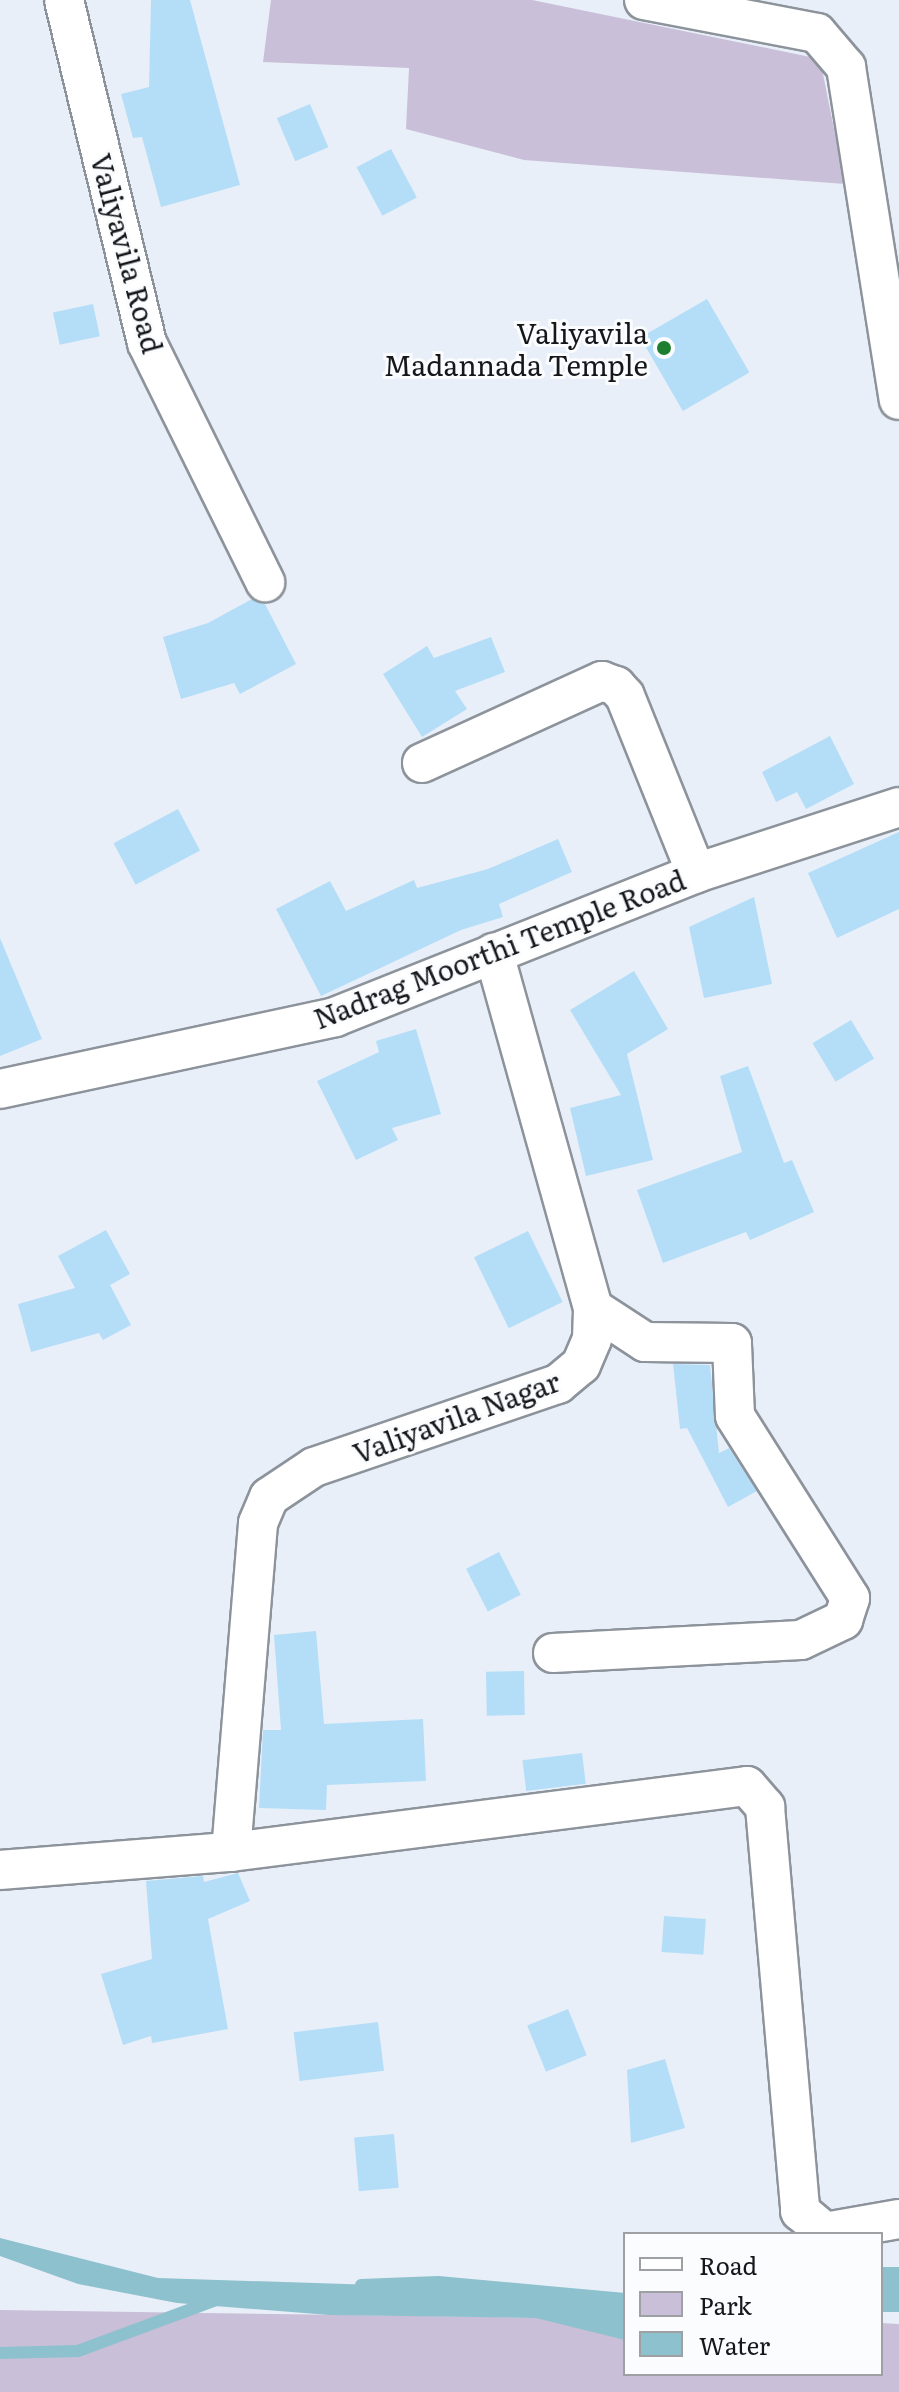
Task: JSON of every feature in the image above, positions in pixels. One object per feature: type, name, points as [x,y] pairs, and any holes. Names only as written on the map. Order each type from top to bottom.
[{"type":"street","name":"Valiyavila Road","points":[[64,0],[147,343],[265,582]]},
{"type":"street","points":[[644,0],[817,33],[846,67],[899,400]]},
{"type":"street","points":[[422,763],[602,681],[616,686],[625,696],[696,873]]},
{"type":"street","name":"Nadrag Moorthi Temple Road","points":[[0,1089],[335,1017],[696,873],[899,807]]},
{"type":"street","name":"Valiyavila Nagar","points":[[231,1852],[258,1523],[269,1497],[314,1467],[558,1384],[581,1365],[592,1339],[593,1308],[494,953]]},
{"type":"street","points":[[553,1653],[801,1640],[843,1620],[850,1598],[735,1416],[732,1343],[645,1342],[593,1308]]},
{"type":"street","points":[[0,1870],[231,1852],[747,1786],[765,1807],[800,2211],[825,2232],[899,2219]]},
{"type":"green space","points":[[271,0],[532,0],[820,59],[845,184],[524,160],[406,129],[409,68],[263,62]]},
{"type":"green space","points":[[0,2310],[623,2319],[623,2376],[883,2376],[883,2323],[899,2324],[899,2392],[0,2392]]},
{"type":"water","points":[[0,2238],[158,2278],[528,2290],[623,2303],[623,2340],[536,2318],[329,2315],[177,2303],[78,2284],[0,2256]]},
{"type":"water","points":[[883,2267],[899,2267],[899,2312],[883,2312]]},
{"type":"building","points":[[151,0],[190,0],[240,185],[161,207],[142,137],[133,138],[121,94],[149,87]]},
{"type":"building","points":[[310,104],[328,147],[295,161],[277,118]]},
{"type":"building","points":[[391,149],[417,198],[382,216],[357,167]]},
{"type":"building","points":[[707,299],[750,373],[683,411],[640,338]]},
{"type":"building","points":[[93,304],[100,336],[60,345],[53,313]]},
{"type":"building","points":[[252,599],[265,604],[296,664],[240,694],[234,683],[181,699],[163,637],[208,623]]},
{"type":"building","points":[[491,637],[505,672],[455,691],[467,709],[422,737],[383,674],[427,646],[434,658]]},
{"type":"building","points":[[830,736],[854,784],[806,809],[797,792],[776,802],[762,772]]},
{"type":"building","points":[[178,809],[200,850],[136,885],[114,843]]},
{"type":"building","points":[[899,832],[899,909],[837,938],[808,873]]},
{"type":"building","points":[[558,839],[572,872],[499,904],[503,917],[461,930],[321,996],[276,909],[330,881],[346,911],[414,880],[417,888],[488,869]]},
{"type":"building","points":[[754,897],[772,984],[704,998],[689,927]]},
{"type":"building","points":[[0,938],[42,1039],[0,1056]]},
{"type":"building","points":[[634,971],[668,1029],[627,1054],[653,1160],[586,1176],[570,1108],[621,1095],[570,1010]]},
{"type":"building","points":[[851,1020],[874,1059],[836,1082],[812,1043]]},
{"type":"building","points":[[416,1029],[441,1114],[392,1128],[398,1140],[356,1160],[317,1081],[379,1052],[376,1041]]},
{"type":"building","points":[[748,1066],[784,1163],[792,1160],[814,1212],[750,1240],[746,1232],[663,1263],[637,1190],[742,1152],[720,1076]]},
{"type":"building","points":[[106,1230],[130,1274],[110,1285],[131,1325],[103,1340],[99,1333],[31,1352],[18,1304],[75,1288],[58,1256]]},
{"type":"building","points":[[528,1231],[563,1302],[509,1328],[474,1257]]},
{"type":"building","points":[[673,1364],[710,1365],[719,1453],[729,1448],[757,1491],[728,1507],[687,1428],[680,1429]]},
{"type":"building","points":[[499,1552],[521,1595],[488,1612],[466,1569]]},
{"type":"building","points":[[316,1631],[324,1724],[423,1719],[426,1781],[327,1785],[326,1810],[259,1808],[263,1730],[281,1730],[274,1635]]},
{"type":"building","points":[[524,1671],[525,1715],[487,1716],[486,1672]]},
{"type":"building","points":[[582,1753],[586,1784],[526,1791],[522,1760]]},
{"type":"building","points":[[238,1873],[250,1901],[208,1919],[228,2029],[152,2043],[151,2036],[123,2045],[101,1974],[152,1959],[146,1881],[203,1876],[204,1882]]},
{"type":"building","points":[[664,1916],[706,1919],[703,1955],[661,1952]]},
{"type":"building","points":[[568,2009],[587,2055],[546,2072],[527,2025]]},
{"type":"building","points":[[378,2022],[384,2071],[300,2081],[294,2032]]},
{"type":"building","points":[[665,2059],[685,2128],[631,2143],[627,2070]]},
{"type":"building","points":[[394,2134],[399,2188],[359,2191],[354,2137]]},
{"type":"waterway","points":[[361,2285],[438,2282],[623,2299]]},
{"type":"waterway","points":[[0,2353],[78,2351],[216,2300]]},
{"type":"place","name":"Valiyavila Madannada Temple","points":[[664,348]]}]
